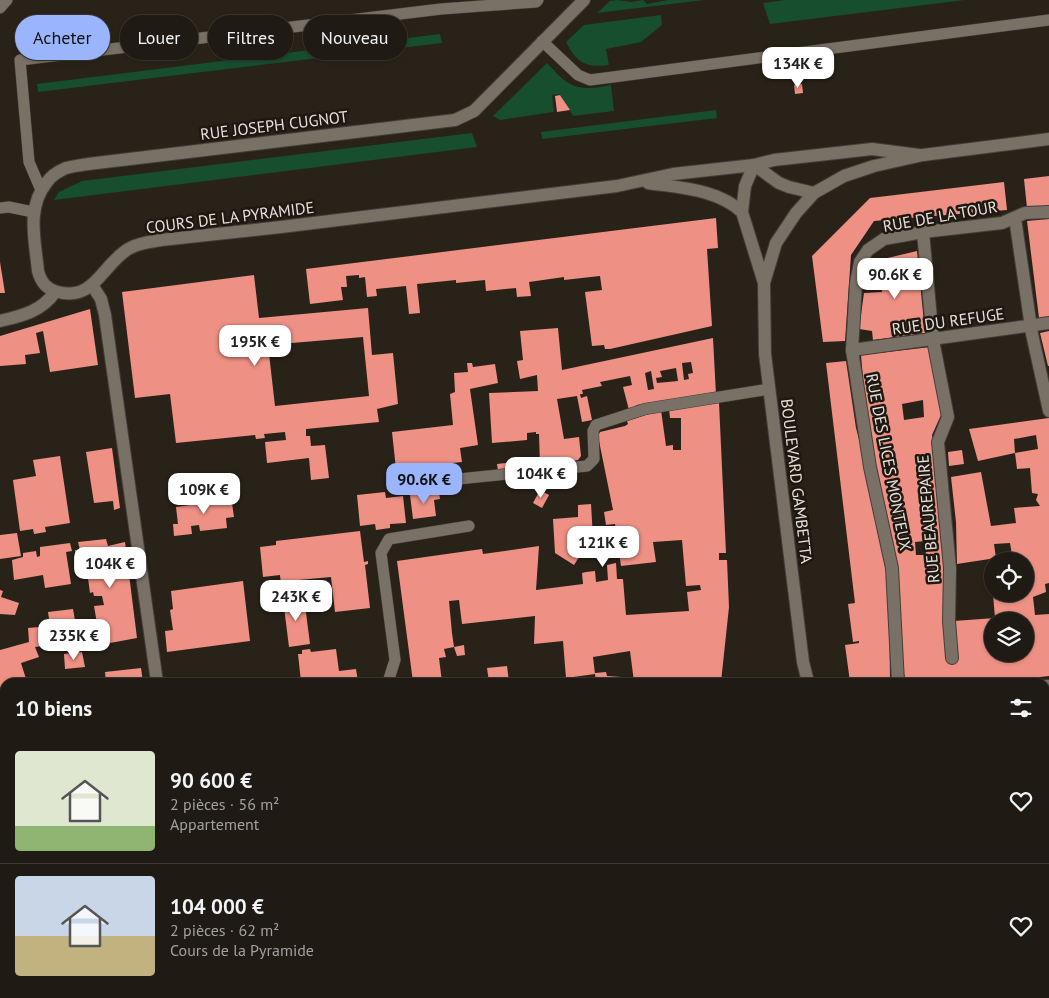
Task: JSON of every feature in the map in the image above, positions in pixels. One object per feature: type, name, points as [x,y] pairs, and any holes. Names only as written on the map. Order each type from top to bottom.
[{"type":"street","name":"RUE JOSEPH CUGNOT","points":[[55,292],[46,287],[40,280],[33,212],[36,199],[41,190],[51,177],[64,168],[455,120],[474,111],[584,0]]},
{"type":"street","points":[[764,283],[776,243],[796,213],[814,193],[844,176],[874,166],[924,155],[1049,139]]},
{"type":"street","points":[[640,182],[673,174],[872,149],[924,155]]},
{"type":"street","points":[[754,164],[789,187],[814,193]]},
{"type":"street","points":[[754,164],[744,193],[742,212],[764,283]]},
{"type":"street","points":[[640,182],[721,197],[734,204],[742,212]]},
{"type":"street","name":"COURS DE LA PYRAMIDE","points":[[92,285],[125,250],[161,240],[281,227],[640,182]]},
{"type":"street","name":"RUE DE LA TOUR","points":[[868,250],[884,239],[923,232],[1002,223],[1025,214],[1049,212]]},
{"type":"street","points":[[1015,218],[1031,326],[1049,411]]},
{"type":"street","name":"RUE BEAUREPAIRE","points":[[923,232],[933,340],[948,417],[938,442],[950,568],[949,621],[952,658]]},
{"type":"street","name":"RUE DES LICES MONTEUX","points":[[868,250],[860,262],[856,283],[852,350],[870,467],[892,568],[898,678]]},
{"type":"street","name":"BOULEVARD GAMBETTA","points":[[764,283],[765,354],[803,662],[807,678]]},
{"type":"street","points":[[0,321],[37,309],[45,304],[55,292],[77,294],[92,285],[101,299],[105,315],[156,678]]},
{"type":"street","name":"RUE DU REFUGE","points":[[852,350],[1049,323]]},
{"type":"lane","points":[[0,8],[7,0]]},
{"type":"lane","points":[[41,190],[29,162],[20,60],[432,10],[536,2],[538,0]]},
{"type":"lane","points":[[542,42],[578,76],[590,80],[1049,20]]},
{"type":"lane","points":[[0,208],[9,207],[33,212]]},
{"type":"lane","points":[[400,485],[587,466],[594,459],[593,431],[596,425],[645,408],[770,389]]},
{"type":"lane","points":[[389,678],[395,660],[381,553],[389,539],[469,526]]},
{"type":"green space","points":[[643,0],[647,4],[668,0],[704,0],[597,13],[610,1],[631,2]]},
{"type":"green space","points":[[785,0],[965,0],[770,24],[763,3]]},
{"type":"green space","points":[[661,15],[662,25],[641,42],[606,49],[609,65],[588,65],[574,55],[566,42],[584,25]]},
{"type":"green space","points":[[440,34],[442,43],[407,47],[407,38]]},
{"type":"green space","points":[[303,51],[303,60],[38,92],[37,84],[230,60],[293,60],[293,52]]},
{"type":"green space","points":[[547,63],[564,80],[577,87],[594,88],[611,85],[614,111],[573,116],[560,94],[552,95],[554,112],[500,120],[493,116]]},
{"type":"green space","points":[[716,110],[717,118],[542,139],[541,132]]},
{"type":"green space","points":[[472,133],[477,147],[54,200],[59,192],[82,181]]},
{"type":"building","points":[[802,84],[803,93],[795,94],[794,85]]},
{"type":"building","points":[[560,95],[570,110],[557,112],[555,96]]},
{"type":"building","points":[[1049,176],[1049,206],[1027,208],[1024,179]]},
{"type":"building","points":[[1004,182],[1007,210],[874,221],[851,255],[845,341],[823,342],[812,256],[870,198]]},
{"type":"building","points":[[716,218],[718,248],[707,249],[712,326],[610,349],[605,349],[604,345],[592,346],[585,292],[602,290],[600,276],[564,280],[564,277],[529,282],[531,296],[517,297],[516,288],[486,291],[485,280],[456,283],[456,280],[417,284],[420,313],[409,314],[406,286],[376,289],[377,296],[367,297],[365,277],[359,278],[359,275],[346,276],[347,287],[341,287],[343,300],[310,304],[306,269]]},
{"type":"building","points":[[1049,219],[1049,317],[1039,318],[1027,221]]},
{"type":"building","points":[[917,251],[925,333],[873,340],[872,331],[859,329],[864,293],[882,292],[879,260]]},
{"type":"building","points":[[0,262],[5,293],[0,293]]},
{"type":"building","points":[[254,275],[259,318],[368,308],[372,355],[393,353],[398,404],[377,409],[379,422],[306,429],[306,436],[310,436],[311,446],[325,445],[329,478],[311,480],[309,458],[267,463],[265,442],[286,440],[285,432],[264,434],[265,438],[256,439],[255,435],[176,443],[170,394],[135,398],[122,292]],"holes":[[[363,337],[369,396],[275,406],[268,345]]]},
{"type":"building","points":[[90,309],[98,365],[50,372],[43,331],[36,333],[40,353],[25,355],[26,364],[0,366],[0,336]]},
{"type":"building","points":[[558,328],[562,370],[713,338],[716,395],[637,405],[629,410],[623,387],[632,385],[630,376],[600,382],[602,386],[582,390],[583,394],[580,394],[581,398],[587,396],[592,420],[582,422],[577,396],[557,399],[564,439],[579,437],[581,456],[578,460],[540,466],[539,434],[536,434],[536,432],[527,433],[527,440],[492,443],[489,393],[538,391],[537,375],[520,379],[517,361],[523,360],[520,331]],"holes":[[[691,362],[693,373],[688,374],[689,379],[684,380],[682,363]],[[676,368],[678,381],[657,383],[656,378],[662,377],[660,371]],[[651,371],[654,389],[648,390],[645,373]]]},
{"type":"building","points":[[1049,331],[1049,366],[1048,366],[1040,333]]},
{"type":"building","points":[[931,347],[941,415],[932,435],[954,621],[984,619],[984,662],[1034,662],[1034,612],[994,612],[994,602],[1034,602],[1035,615],[1049,614],[1049,676],[1031,678],[905,678],[885,504],[872,465],[876,464],[867,425],[861,355]],"holes":[[[923,400],[924,417],[904,420],[902,404]],[[925,541],[926,555],[916,555],[915,542]]]},
{"type":"building","points":[[846,361],[856,428],[867,469],[889,584],[890,678],[849,678],[845,645],[859,643],[859,641],[853,642],[848,604],[855,603],[826,363]]},
{"type":"building","points":[[467,363],[472,363],[473,367],[495,364],[498,383],[470,389],[478,445],[460,448],[462,462],[396,469],[392,432],[453,425],[450,394],[455,392],[454,373],[468,372]]},
{"type":"building","points":[[719,403],[726,553],[719,553],[719,560],[727,560],[729,607],[721,678],[633,678],[630,651],[593,657],[595,674],[566,678],[563,641],[534,644],[535,616],[462,624],[459,600],[449,601],[454,647],[444,649],[446,657],[439,658],[442,678],[412,678],[397,561],[482,549],[483,554],[539,546],[536,590],[583,584],[582,573],[586,572],[595,571],[596,582],[608,580],[607,565],[616,563],[617,579],[623,579],[626,615],[689,611],[687,592],[701,590],[700,585],[686,586],[682,540],[653,542],[656,562],[621,566],[615,524],[606,525],[604,512],[613,510],[598,436],[600,432],[625,426],[628,424],[627,421],[661,410],[666,446],[673,445],[673,450],[681,450],[681,418],[670,418],[669,409]]},
{"type":"building","points":[[1049,418],[1049,583],[1045,584],[1046,592],[1034,597],[1034,552],[1012,552],[1010,543],[994,544],[995,552],[984,552],[984,560],[957,564],[956,522],[951,477],[981,472],[991,526],[1016,523],[1014,508],[1040,506],[1036,500],[1038,494],[1032,493],[1030,468],[1017,469],[1015,453],[978,461],[969,429]],"holes":[[[1036,435],[1038,449],[1015,453],[1014,439]]]},
{"type":"building","points":[[112,448],[120,508],[114,510],[113,501],[94,503],[86,452]]},
{"type":"building","points":[[962,450],[964,464],[949,466],[948,452]]},
{"type":"building","points":[[60,456],[70,523],[45,527],[46,532],[34,534],[33,529],[20,531],[13,480],[36,476],[33,460]]},
{"type":"building","points":[[529,460],[529,467],[498,471],[497,464]]},
{"type":"building","points":[[540,490],[549,495],[542,508],[533,503]]},
{"type":"building","points":[[385,492],[386,498],[403,496],[406,523],[390,524],[390,528],[376,530],[375,524],[360,526],[357,495]]},
{"type":"building","points":[[439,492],[440,499],[434,500],[436,516],[413,519],[410,495]]},
{"type":"building","points":[[231,496],[234,517],[226,518],[227,528],[200,531],[199,525],[191,526],[192,534],[174,536],[173,524],[178,524],[176,507],[197,504],[196,500]]},
{"type":"building","points":[[591,504],[593,538],[585,538],[579,548],[583,551],[574,565],[555,553],[553,519],[578,517],[578,505]]},
{"type":"building","points":[[360,531],[364,562],[368,561],[368,564],[365,565],[370,608],[335,612],[331,577],[299,580],[301,594],[282,596],[280,575],[263,577],[260,547],[276,545],[276,541]]},
{"type":"building","points":[[17,533],[21,556],[0,559],[0,535]]},
{"type":"building","points":[[106,539],[108,546],[125,542],[137,638],[110,643],[109,639],[100,641],[94,606],[104,605],[102,596],[94,596],[93,592],[90,593],[86,564],[83,564],[82,557],[75,558],[75,550],[80,550],[78,542]]},
{"type":"building","points":[[70,543],[72,551],[66,552],[71,584],[45,588],[43,575],[14,580],[12,560],[23,557],[23,553],[36,551],[37,557],[40,556],[40,547]]},
{"type":"building","points":[[243,581],[250,641],[167,652],[165,631],[173,630],[170,610],[173,609],[171,591]]},
{"type":"building","points":[[0,590],[3,591],[1,597],[19,603],[15,615],[0,614]]},
{"type":"building","points":[[304,597],[310,644],[289,647],[283,599]]},
{"type":"building","points":[[73,609],[76,626],[51,629],[52,645],[35,647],[39,657],[21,663],[26,678],[0,678],[0,650],[29,642],[28,628],[50,626],[48,612]]},
{"type":"building","points":[[464,645],[465,655],[457,656],[454,647]]},
{"type":"building","points":[[310,649],[311,652],[336,649],[339,671],[356,669],[357,678],[301,678],[298,654],[302,654],[302,650]]},
{"type":"building","points":[[82,652],[85,667],[65,669],[64,654]]},
{"type":"building","points":[[507,666],[508,678],[488,678],[487,668]]},
{"type":"building","points":[[141,668],[142,678],[106,678],[105,672]]},
{"type":"building","points":[[606,672],[607,676],[621,678],[596,678],[595,673]]}]
